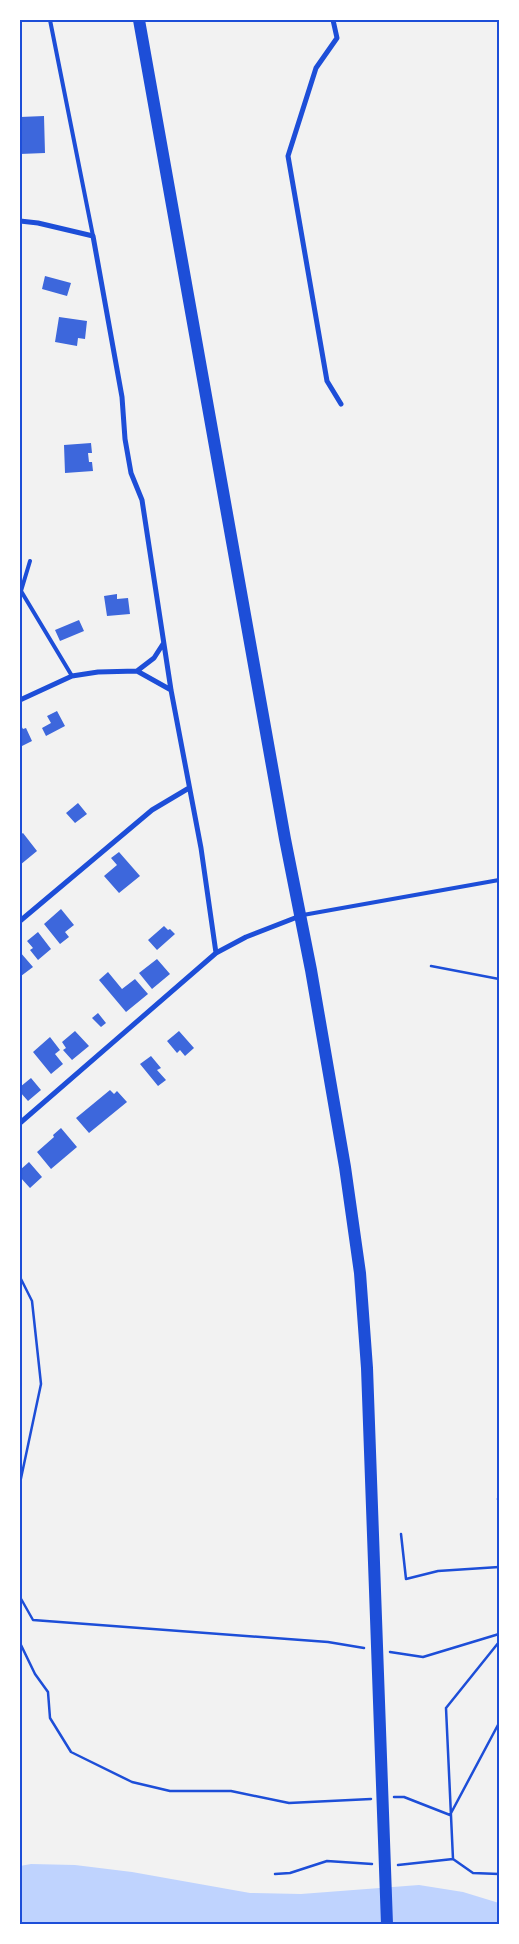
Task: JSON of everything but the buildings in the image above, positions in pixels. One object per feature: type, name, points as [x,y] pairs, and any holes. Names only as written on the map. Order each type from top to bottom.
[{"type":"main road","points":[[139,20],[344,1157],[360,1273],[367,1368],[387,1924]]},
{"type":"street","points":[[334,20],[337,38],[316,68],[288,156],[327,381],[341,404]]},
{"type":"street","points":[[20,221],[38,223],[93,236],[122,397],[125,440],[131,473],[142,500],[171,690],[201,848],[216,953]]},
{"type":"street","points":[[137,671],[154,658],[164,643]]},
{"type":"street","points":[[20,700],[72,676],[98,672],[137,671],[171,690]]},
{"type":"street","points":[[20,921],[152,810],[189,788]]},
{"type":"street","points":[[20,1122],[216,953],[246,937],[301,916]]},
{"type":"lane","points":[[50,20],[93,236]]},
{"type":"lane","points":[[30,561],[21,591],[72,676]]},
{"type":"lane","points":[[301,916],[499,880]]},
{"type":"path","points":[[431,966],[499,979]]},
{"type":"path","points":[[20,1277],[32,1301],[41,1384],[20,1483]]},
{"type":"path","points":[[400,1534],[406,1579],[438,1571],[499,1567]]},
{"type":"path","points":[[20,1598],[33,1620],[328,1642],[366,1648]]},
{"type":"path","points":[[385,1651],[423,1658],[499,1634]]},
{"type":"path","points":[[453,1859],[446,1708],[499,1642]]},
{"type":"path","points":[[20,1643],[35,1674],[48,1692],[50,1718],[71,1752],[132,1782],[170,1791],[231,1792],[289,1803],[377,1798]]},
{"type":"path","points":[[450,1815],[499,1723]]},
{"type":"path","points":[[386,1798],[404,1797],[450,1815]]},
{"type":"water","points":[[31,1864],[75,1865],[132,1872],[250,1893],[301,1894],[419,1885],[463,1892],[499,1903],[499,1924],[20,1924],[20,1866]]}]
